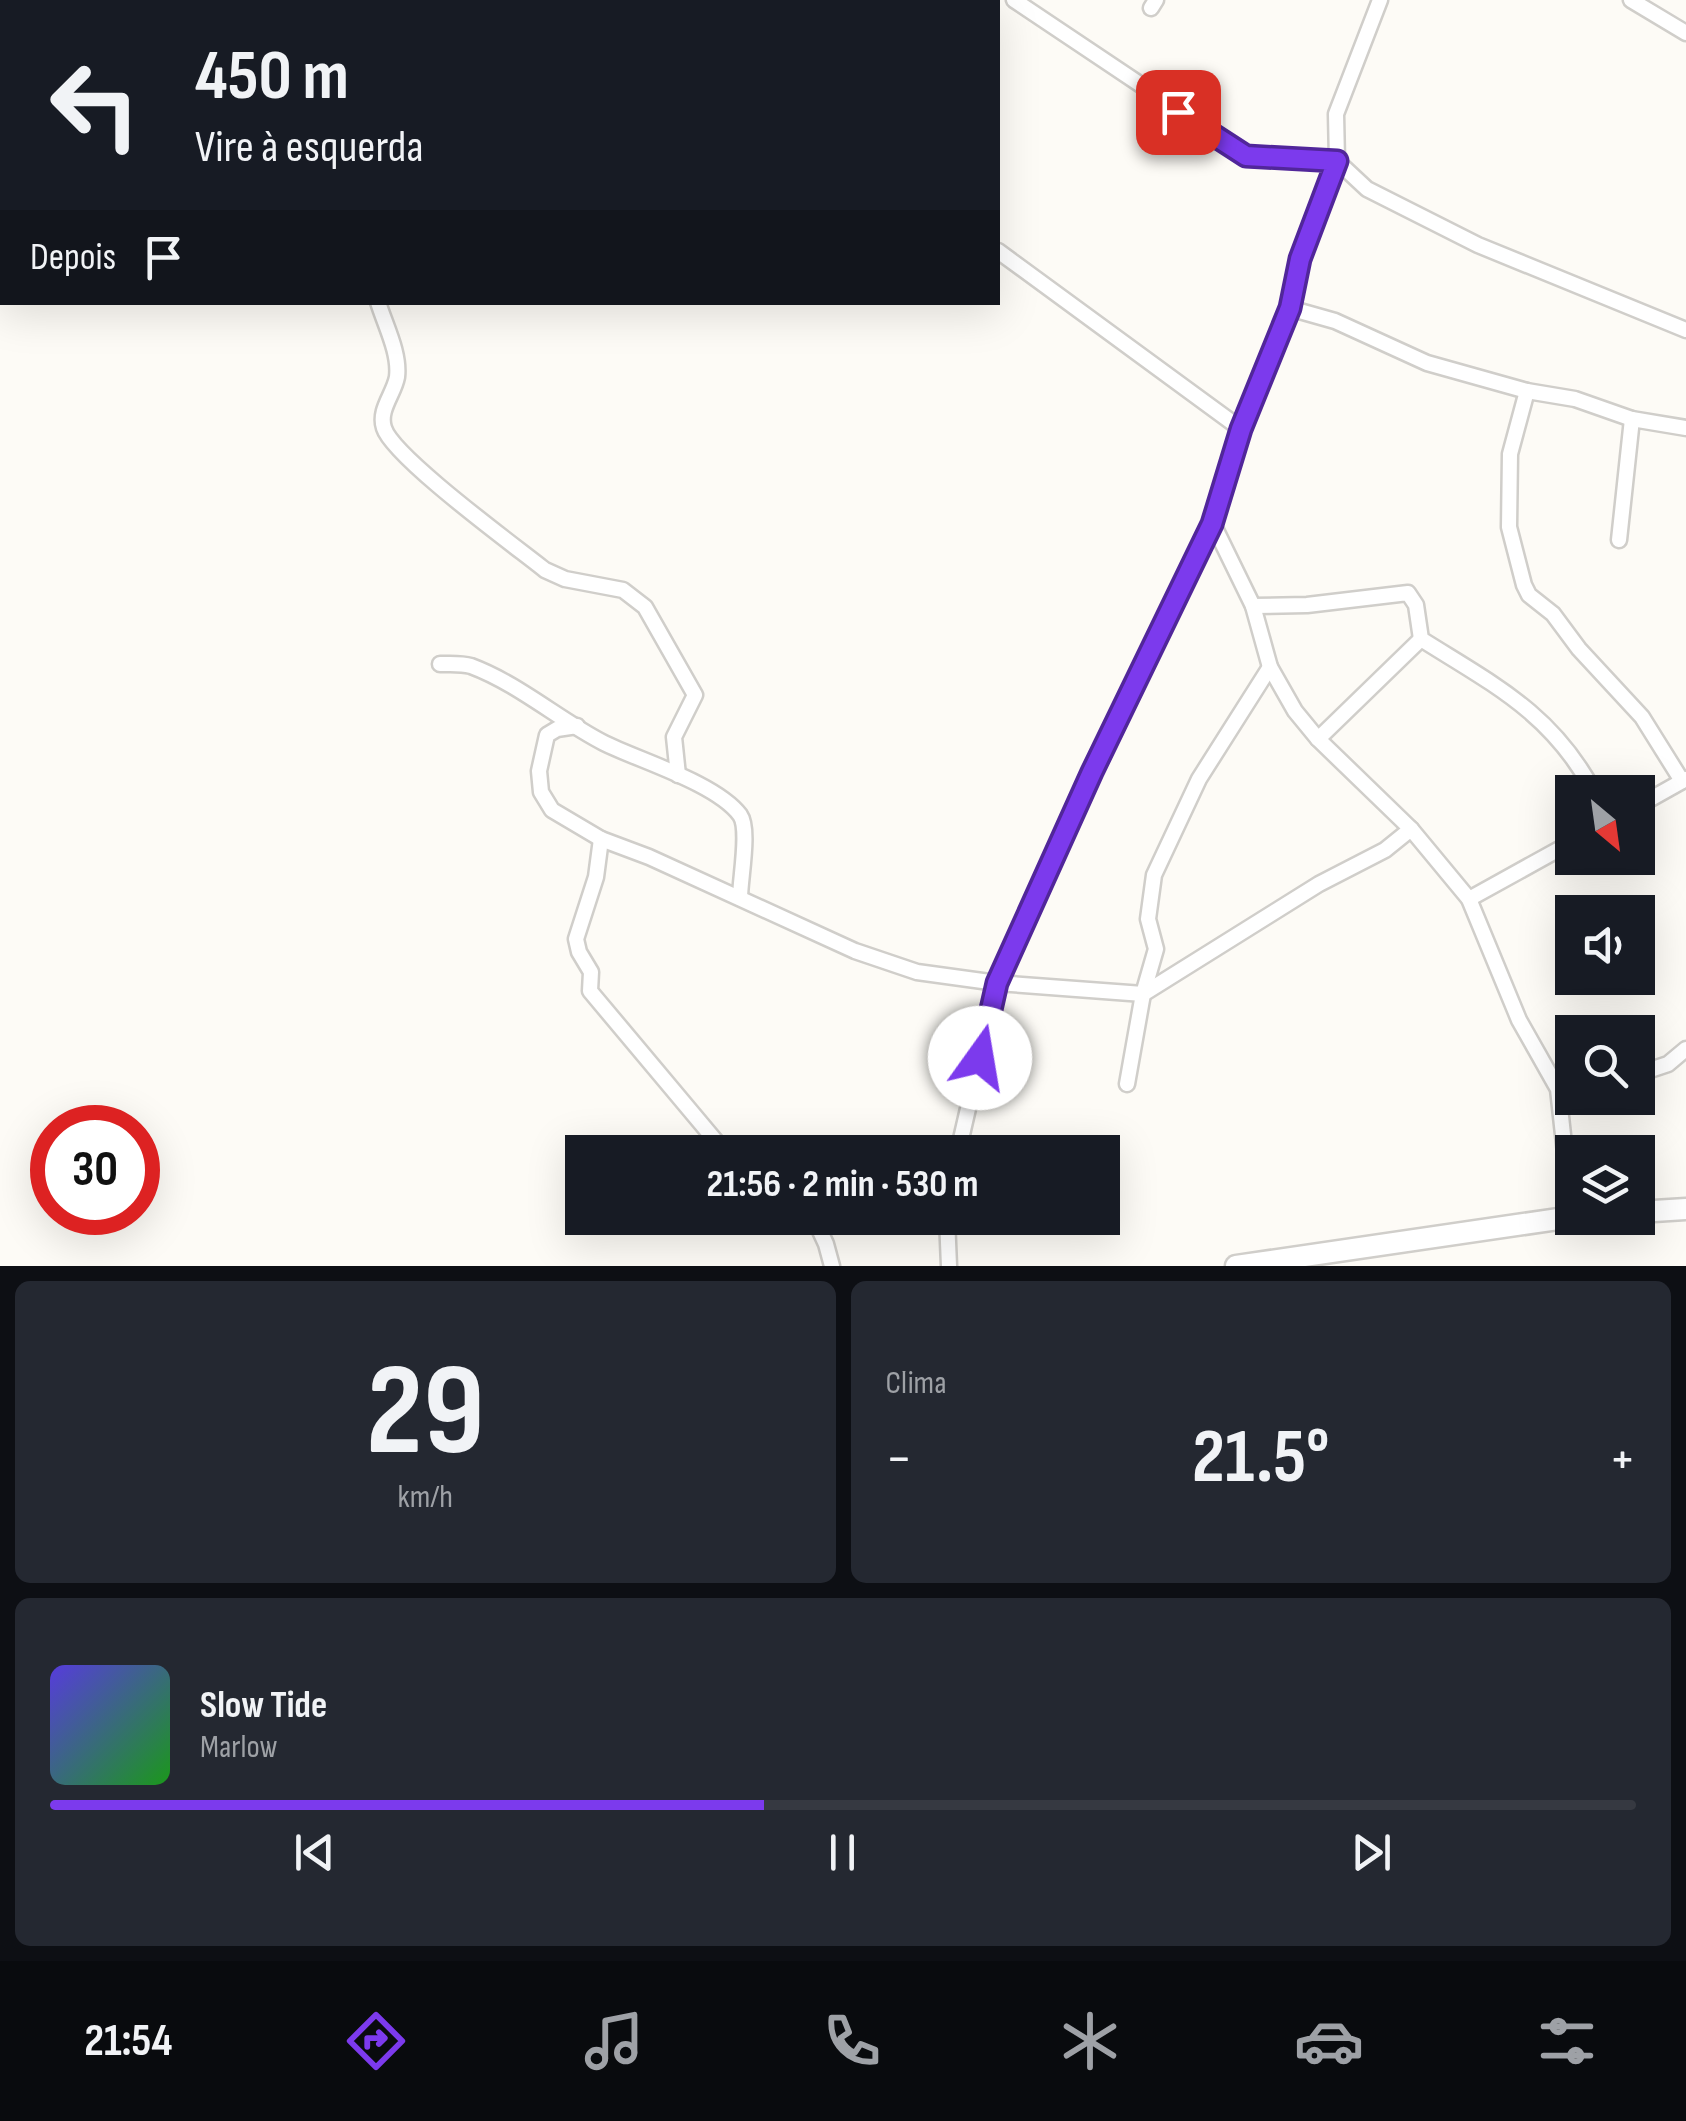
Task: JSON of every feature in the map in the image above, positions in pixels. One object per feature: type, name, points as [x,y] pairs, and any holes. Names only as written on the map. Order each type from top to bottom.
[{"type":"street","points":[[1014,0],[1246,156],[1337,161],[1366,189],[1478,246],[1686,330]]},
{"type":"street","points":[[962,1135],[997,983],[1092,772],[1212,524],[1241,429],[1290,308],[1300,259],[1337,161],[1336,114],[1380,0]]},
{"type":"street","points":[[1631,0],[1686,33]]},
{"type":"street","points":[[1000,252],[1241,429]]},
{"type":"street","points":[[379,305],[394,350],[397,376],[384,409],[382,424],[386,434],[420,470],[545,570],[565,579],[624,590],[644,607],[695,695],[674,737],[678,775]]},
{"type":"street","points":[[1290,308],[1335,320],[1427,362],[1527,391],[1575,400],[1632,419],[1686,428]]},
{"type":"street","points":[[1527,391],[1510,454],[1510,527],[1524,585],[1642,717],[1684,780],[1655,796]]},
{"type":"street","points":[[1619,540],[1632,419]]},
{"type":"street","points":[[1212,524],[1253,606],[1270,666],[1295,711],[1318,740],[1411,829],[1469,899],[1519,1020],[1555,1073]]},
{"type":"street","points":[[1253,606],[1307,604],[1403,592],[1416,605],[1422,639],[1517,698],[1566,746],[1584,775]]},
{"type":"street","points":[[1318,740],[1422,639]]},
{"type":"street","points":[[440,664],[469,666],[604,742],[722,799],[740,815],[744,826],[740,898]]},
{"type":"street","points":[[1127,1084],[1143,994],[1156,948],[1148,919],[1154,875],[1199,779],[1270,666]]},
{"type":"street","points":[[577,726],[557,729],[547,736],[539,770],[541,792],[552,810],[601,839],[855,951],[917,972],[997,983],[1143,994],[1319,884],[1385,850],[1411,829]]},
{"type":"street","points":[[601,839],[596,878],[576,939],[578,952],[591,972],[590,990],[712,1135]]},
{"type":"street","points":[[1469,899],[1555,851]]},
{"type":"street","points":[[1655,1068],[1686,1050]]},
{"type":"street","points":[[1655,1211],[1686,1209]]},
{"type":"street","points":[[1236,1266],[1555,1219]]},
{"type":"street","points":[[822,1235],[832,1266]]},
{"type":"street","points":[[948,1235],[949,1266]]},
{"type":"route","points":[[980,1058],[997,983],[1092,772],[1212,524],[1241,429],[1290,308],[1300,259],[1337,161],[1246,156],[1178,112]]}]
